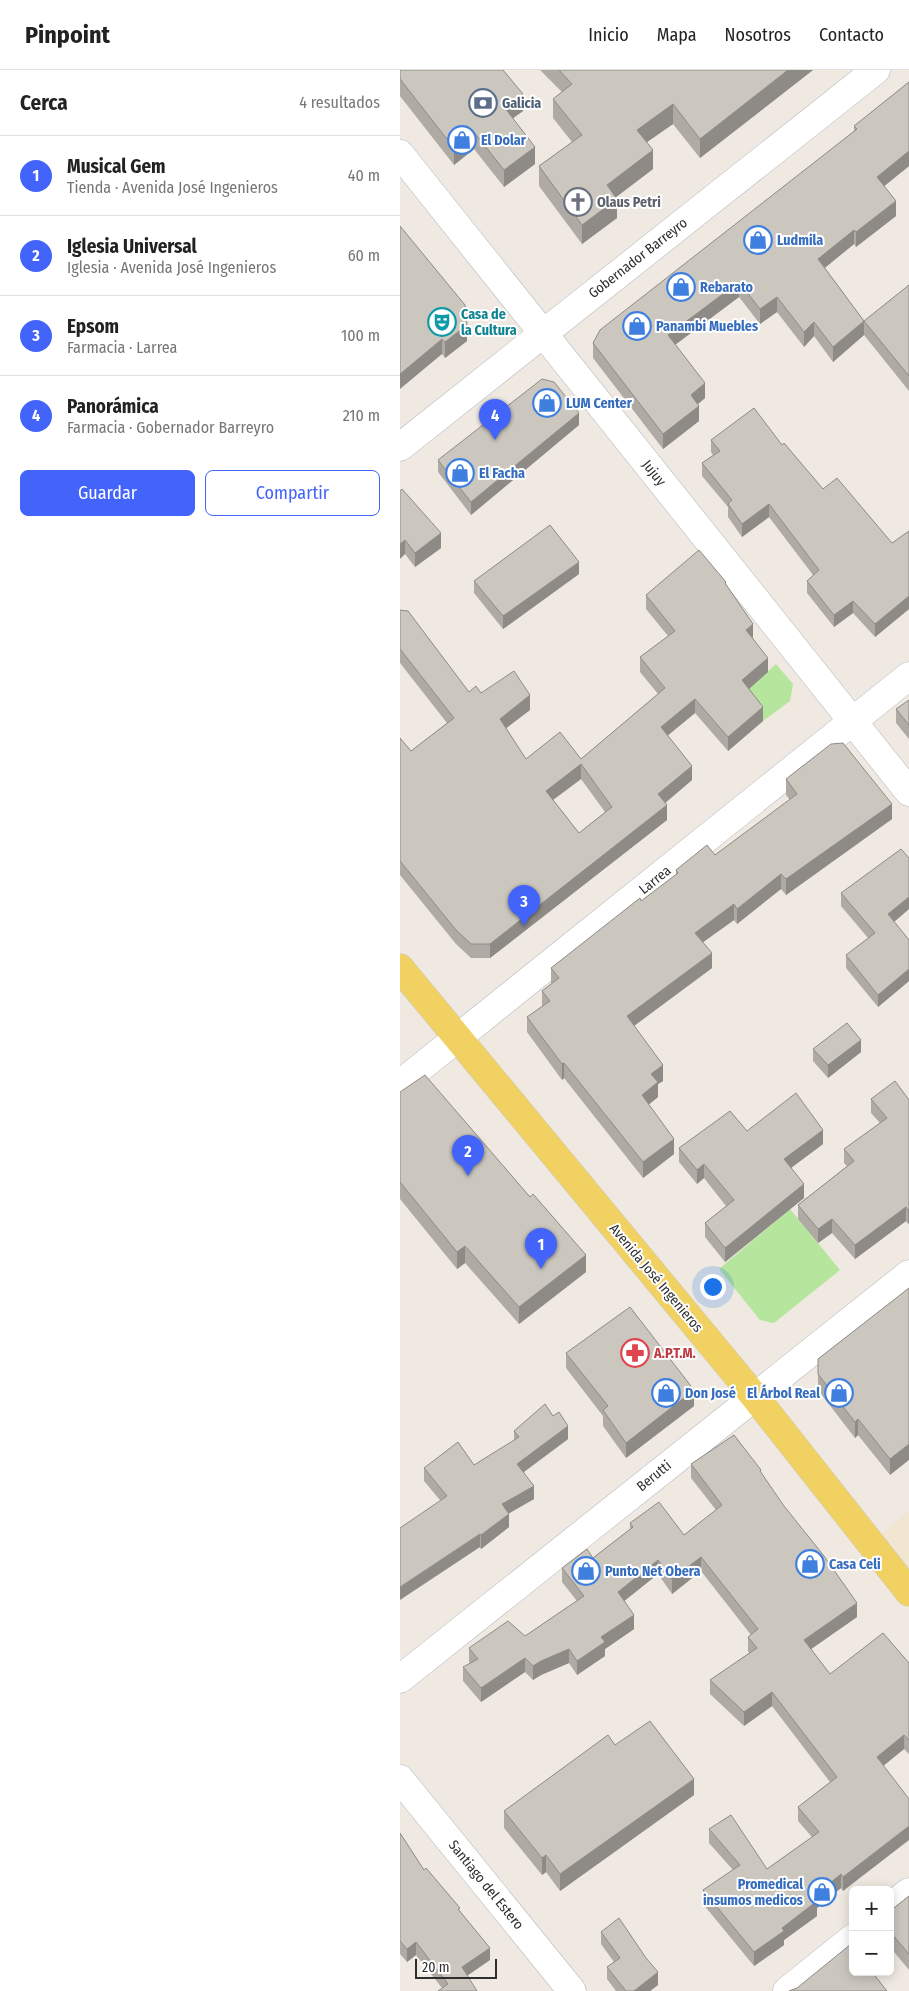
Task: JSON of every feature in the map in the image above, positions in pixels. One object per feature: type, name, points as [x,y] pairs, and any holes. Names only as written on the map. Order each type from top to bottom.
[{"type":"main road","name":"Avenida José Ingenieros","points":[[400,968],[754,1397],[909,1592]]},
{"type":"street","name":"Gobernador Barreyro","points":[[400,447],[876,70]]},
{"type":"street","name":"Jujuy","points":[[400,154],[909,792]]},
{"type":"street","name":"Larrea","points":[[400,1084],[909,676]]},
{"type":"street","name":"Berutti","points":[[400,1679],[909,1274]]},
{"type":"street","name":"Santiago del Estero","points":[[400,1778],[572,1991]]},
{"type":"street","points":[[894,1904],[909,1892]]},
{"type":"street","points":[[787,1991],[849,1941]]},
{"type":"shaded area","points":[[909,1511],[909,1579],[876,1538]]},
{"type":"green space","points":[[776,664],[793,684],[790,701],[763,721],[742,695]]},
{"type":"green space","points":[[790,1209],[840,1270],[774,1323],[760,1320],[719,1269]]},
{"type":"building","points":[[400,70],[503,70],[523,94],[505,108],[535,147],[504,170],[474,132],[454,148],[400,79]]},
{"type":"building","points":[[559,70],[788,70],[700,139],[673,104],[637,130],[653,150],[607,185],[617,199],[582,225],[539,166],[582,135],[553,99],[572,84]]},
{"type":"building","points":[[909,82],[909,151],[877,177],[896,201],[856,232],[854,230],[818,259],[864,321],[833,347],[814,322],[804,332],[777,297],[760,309],[739,282],[668,335],[705,383],[691,395],[699,406],[663,434],[593,343],[600,330],[857,129],[854,126]]},
{"type":"building","points":[[400,226],[465,305],[467,325],[445,342],[442,339],[400,374]]},
{"type":"building","points":[[909,285],[909,376],[864,321]]},
{"type":"building","points":[[542,379],[554,382],[579,413],[471,502],[438,460]]},
{"type":"building","points":[[754,408],[782,445],[784,443],[823,489],[837,478],[892,543],[909,531],[909,596],[875,624],[853,601],[834,615],[807,581],[819,570],[769,504],[742,524],[728,504],[732,500],[702,463],[720,451],[711,440]]},
{"type":"building","points":[[402,489],[441,533],[415,553],[405,540],[400,544],[400,491]]},
{"type":"building","points":[[550,525],[579,562],[503,616],[474,581]]},
{"type":"building","points":[[699,550],[726,582],[753,624],[746,630],[768,658],[742,680],[763,707],[728,737],[695,699],[661,727],[692,766],[658,794],[667,805],[490,944],[471,944],[456,930],[400,861],[400,738],[411,751],[454,718],[400,649],[400,610],[408,611],[469,692],[476,686],[481,693],[514,671],[530,695],[500,719],[526,759],[560,732],[581,759],[665,688],[640,657],[675,631],[646,595]],"holes":[[[581,764],[612,807],[579,833],[546,791]]]},
{"type":"building","points":[[909,700],[909,725],[896,709]]},
{"type":"building","points":[[843,743],[892,804],[786,879],[781,874],[737,909],[734,904],[695,933],[712,953],[627,1016],[663,1065],[651,1074],[658,1082],[642,1095],[674,1139],[643,1162],[564,1063],[562,1064],[527,1017],[550,1001],[542,991],[559,978],[551,968],[640,898],[641,901],[678,873],[676,870],[707,845],[715,855],[797,794],[786,779],[831,744]]},
{"type":"building","points":[[901,849],[909,858],[909,897],[888,914],[909,940],[909,969],[878,995],[846,955],[875,933],[841,893]]},
{"type":"building","points":[[847,1023],[861,1040],[828,1065],[813,1049]]},
{"type":"building","points":[[425,1075],[530,1197],[533,1194],[586,1255],[519,1307],[465,1246],[457,1252],[400,1182],[400,1092]]},
{"type":"building","points":[[895,1081],[909,1100],[909,1209],[906,1207],[855,1245],[832,1219],[818,1229],[798,1205],[854,1161],[844,1149],[887,1118],[871,1099]]},
{"type":"building","points":[[796,1093],[823,1130],[784,1159],[804,1184],[725,1248],[705,1223],[734,1200],[704,1164],[697,1170],[679,1148],[730,1111],[747,1131]]},
{"type":"building","points":[[909,1288],[909,1444],[890,1459],[858,1419],[855,1422],[818,1374],[818,1359]]},
{"type":"building","points":[[630,1307],[694,1390],[626,1443],[603,1410],[608,1406],[566,1353]]},
{"type":"building","points":[[545,1404],[553,1416],[559,1412],[568,1426],[517,1464],[534,1486],[502,1504],[509,1514],[481,1535],[400,1587],[400,1528],[447,1496],[424,1468],[458,1442],[474,1465],[519,1437],[514,1431]]},
{"type":"building","points":[[734,1435],[761,1470],[784,1506],[824,1556],[857,1603],[804,1640],[830,1674],[883,1633],[909,1663],[909,1740],[904,1735],[877,1757],[909,1799],[909,1826],[843,1877],[841,1874],[813,1897],[817,1901],[782,1928],[784,1931],[754,1952],[703,1890],[740,1865],[709,1829],[731,1815],[767,1869],[819,1832],[798,1807],[837,1777],[772,1692],[744,1712],[710,1680],[757,1648],[748,1637],[758,1629],[701,1557],[672,1579],[658,1560],[618,1592],[634,1615],[601,1637],[605,1642],[577,1661],[569,1649],[533,1666],[525,1658],[481,1688],[463,1667],[478,1659],[469,1648],[508,1621],[525,1636],[584,1596],[562,1568],[587,1549],[593,1558],[633,1527],[630,1523],[659,1502],[684,1535],[722,1505],[691,1464]]},
{"type":"building","points":[[650,1721],[694,1779],[560,1874],[546,1855],[542,1858],[504,1811],[608,1735],[615,1745]]},
{"type":"building","points":[[400,1833],[424,1870],[426,1868],[460,1908],[458,1909],[490,1948],[462,1967],[477,1991],[438,1991],[448,1984],[416,1942],[407,1949],[400,1941]]},
{"type":"building","points":[[909,1896],[909,1954],[894,1937],[894,1908]]},
{"type":"building","points":[[619,1918],[646,1958],[658,1972],[634,1991],[626,1991],[607,1967],[620,1958],[601,1932]]},
{"type":"building","points":[[849,1946],[849,1976],[875,1976],[887,1991],[789,1991],[797,1988]]},
{"type":"place","name":"Galicia","points":[[483,103]]},
{"type":"place","name":"El Dolar","points":[[462,140]]},
{"type":"place","name":"Olaus Petri","points":[[578,202]]},
{"type":"place","name":"Ludmila","points":[[758,240]]},
{"type":"place","name":"Rebarato","points":[[681,287]]},
{"type":"place","name":"Casa de la Cultura","points":[[442,322]]},
{"type":"place","name":"Panambi Muebles","points":[[637,326]]},
{"type":"place","name":"LUM Center","points":[[547,403]]},
{"type":"place","name":"Panorámica","points":[[495,440]]},
{"type":"place","name":"El Facha","points":[[460,473]]},
{"type":"place","name":"Epsom","points":[[524,926]]},
{"type":"place","name":"Iglesia Universal","points":[[468,1176]]},
{"type":"place","name":"Musical Gem","points":[[541,1269]]},
{"type":"place","name":"A.P.T.M.","points":[[635,1353]]},
{"type":"place","name":"Don José","points":[[666,1393]]},
{"type":"place","name":"El Árbol Real","points":[[839,1393]]},
{"type":"place","name":"Casa Celi","points":[[810,1564]]},
{"type":"place","name":"Punto Net Obera","points":[[586,1571]]},
{"type":"place","name":"Promedical insumos medicos","points":[[822,1892]]}]
